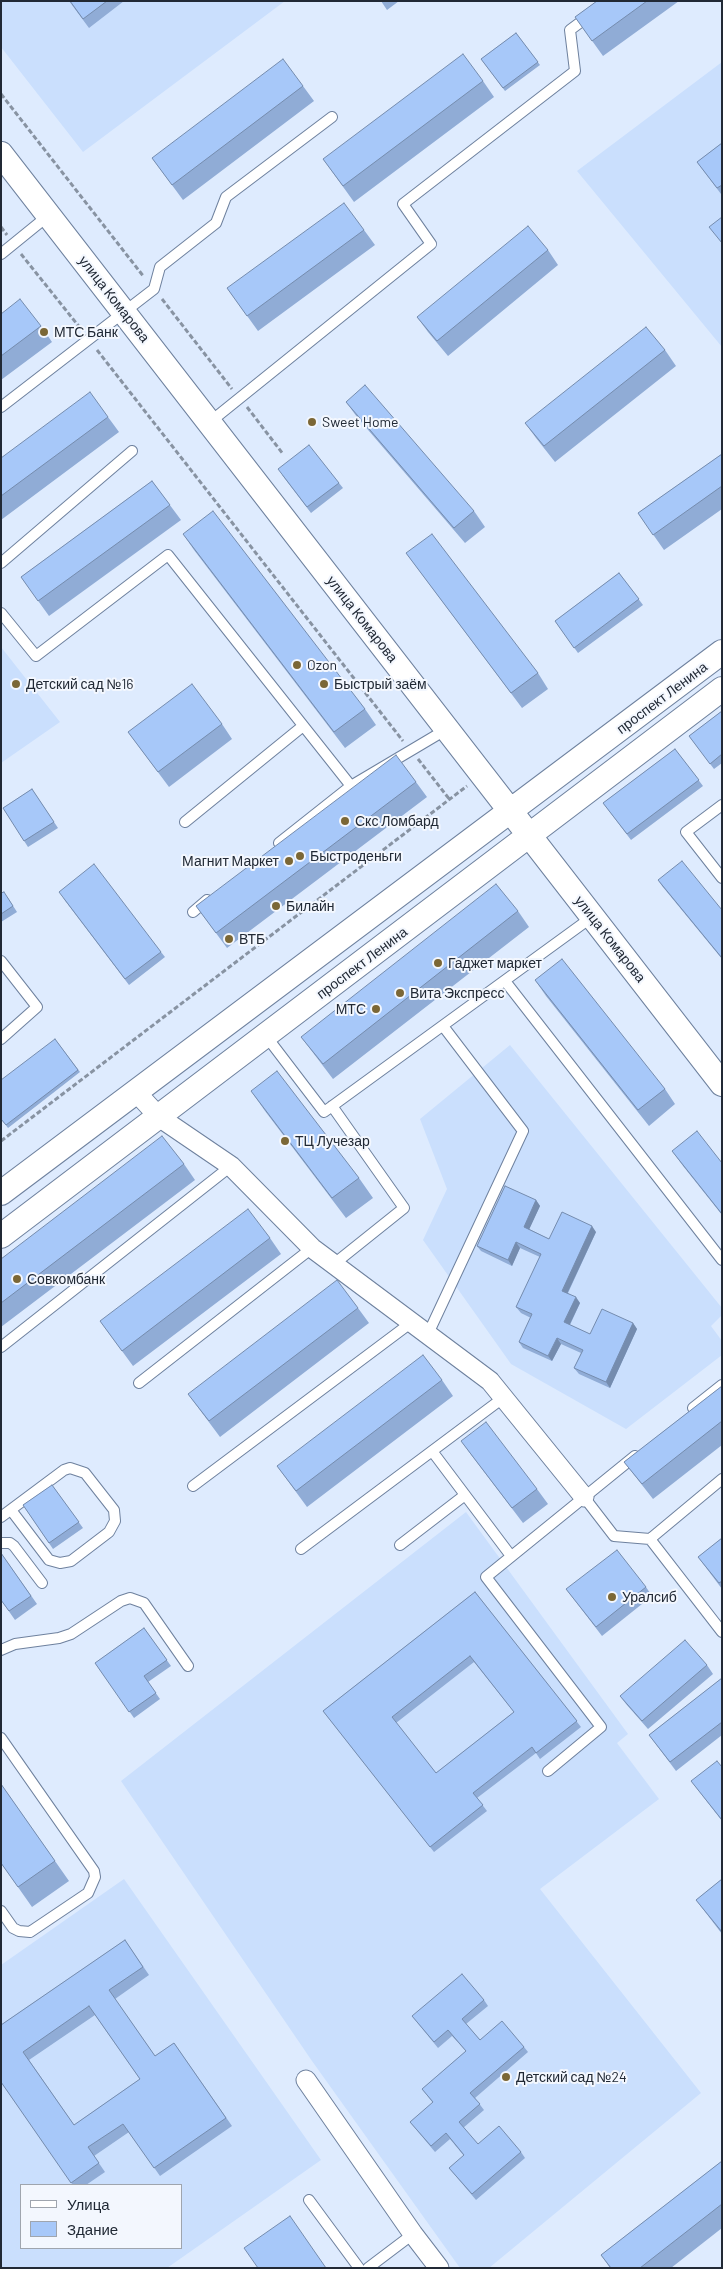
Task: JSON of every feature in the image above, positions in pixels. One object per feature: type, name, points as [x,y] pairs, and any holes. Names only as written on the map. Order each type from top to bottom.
[{"type":"street","name":"улица Комарова","points":[[4,163],[50,215],[103,290],[124,312],[210,422],[722,1084]]},
{"type":"street","name":"проспект Ленина","points":[[1,1193],[722,652]]},
{"type":"street","name":"проспект Ленина","points":[[1,1236],[722,689]]},
{"type":"street","points":[[136,1092],[159,1118],[231,1166],[312,1248],[490,1381],[584,1497]]},
{"type":"street","points":[[306,2080],[413,2234],[439,2268]]},
{"type":"lane","points":[[210,422],[431,244],[403,204],[575,71],[570,30],[609,1]]},
{"type":"lane","points":[[1,407],[154,289],[160,267],[216,223],[226,197],[332,117]]},
{"type":"lane","points":[[1,254],[50,215]]},
{"type":"lane","points":[[1,563],[132,451]]},
{"type":"lane","points":[[1,613],[36,656],[168,555],[351,786]]},
{"type":"lane","points":[[185,822],[303,726]]},
{"type":"lane","points":[[268,852],[351,786],[447,729]]},
{"type":"lane","points":[[722,805],[686,832],[722,878]]},
{"type":"lane","points":[[193,912],[216,894]]},
{"type":"lane","points":[[266,1036],[324,1112],[592,917]]},
{"type":"lane","points":[[1,961],[36,1008],[1,1039]]},
{"type":"lane","points":[[505,981],[722,1260]]},
{"type":"lane","points":[[428,1334],[523,1131],[443,1026]]},
{"type":"lane","points":[[332,1106],[404,1208],[334,1264]]},
{"type":"lane","points":[[1,1347],[231,1166]]},
{"type":"lane","points":[[140,1383],[312,1248]]},
{"type":"lane","points":[[193,1486],[412,1322]]},
{"type":"lane","points":[[684,1416],[722,1385]]},
{"type":"lane","points":[[301,1549],[503,1398]]},
{"type":"lane","points":[[548,1772],[601,1727],[486,1578],[645,1448]]},
{"type":"lane","points":[[432,1451],[511,1556]]},
{"type":"lane","points":[[1,1517],[64,1470],[77,1468],[85,1473],[114,1510],[115,1521],[109,1532],[71,1561],[60,1564],[49,1560],[11,1510]]},
{"type":"lane","points":[[584,1497],[614,1536],[650,1539],[722,1479]]},
{"type":"lane","points":[[400,1545],[465,1495]]},
{"type":"lane","points":[[650,1539],[722,1632]]},
{"type":"lane","points":[[1,1543],[10,1543],[14,1546],[42,1583]]},
{"type":"lane","points":[[1,1650],[16,1644],[70,1634],[121,1601],[130,1598],[144,1603],[188,1666]]},
{"type":"lane","points":[[1,1738],[94,1871],[95,1877],[88,1893],[30,1932],[24,1933],[13,1928],[1,1911]]},
{"type":"lane","points":[[309,2200],[359,2268]]},
{"type":"lane","points":[[368,2268],[413,2234]]},
{"type":"path","points":[[1,227],[450,800]]},
{"type":"path","points":[[1,1141],[450,800],[467,785]]},
{"type":"shaded area","points":[[1,1],[285,1],[83,152],[1,47]]},
{"type":"shaded area","points":[[722,62],[722,347],[577,171]]},
{"type":"shaded area","name":"Детский сад №16","points":[[1,647],[60,722],[1,763]]},
{"type":"shaded area","points":[[510,1045],[722,1308],[722,1315],[711,1326],[722,1341],[722,1355],[626,1429],[511,1364],[423,1240],[447,1189],[420,1119]]},
{"type":"shaded area","points":[[466,1512],[628,1734],[617,1743],[659,1799],[540,1889],[701,2093],[489,2268],[460,2268],[312,2061],[121,1781]]},
{"type":"shaded area","points":[[124,1879],[321,2160],[167,2268],[1,2268],[1,1965]]},
{"type":"building","points":[[70,1],[107,1],[83,19]]},
{"type":"building","points":[[597,1],[647,1],[592,41],[575,17]]},
{"type":"building","points":[[516,33],[538,62],[503,88],[481,59]]},
{"type":"building","points":[[463,54],[483,81],[343,186],[323,159]]},
{"type":"building","points":[[283,59],[303,86],[172,185],[152,158]]},
{"type":"building","points":[[722,143],[722,185],[717,188],[697,162]]},
{"type":"building","points":[[344,203],[364,230],[247,316],[227,288]]},
{"type":"building","points":[[722,217],[722,243],[709,227]]},
{"type":"building","points":[[528,226],[548,250],[437,341],[417,317]]},
{"type":"building","points":[[20,299],[41,326],[1,356],[1,314]]},
{"type":"building","points":[[646,327],[665,350],[544,446],[525,423]]},
{"type":"building","points":[[365,385],[474,511],[454,528],[346,402]]},
{"type":"building","points":[[90,392],[108,417],[1,496],[1,458]]},
{"type":"building","points":[[309,445],[339,483],[307,507],[278,469]]},
{"type":"building","points":[[722,454],[722,486],[653,535],[638,513]]},
{"type":"building","points":[[152,481],[170,505],[38,601],[21,577]]},
{"type":"building","points":[[213,511],[365,709],[334,732],[183,534]]},
{"type":"building","points":[[432,534],[538,673],[511,693],[406,553]]},
{"type":"building","points":[[619,573],[639,599],[574,648],[555,621]]},
{"type":"building","points":[[192,684],[222,724],[158,772],[128,732]]},
{"type":"building","points":[[722,711],[722,754],[710,764],[689,736]]},
{"type":"building","points":[[675,749],[699,780],[627,834],[603,803]]},
{"type":"building","points":[[396,755],[416,782],[216,933],[196,906]]},
{"type":"building","points":[[32,789],[54,822],[24,841],[3,808]]},
{"type":"building","points":[[682,861],[722,910],[722,958],[658,880]]},
{"type":"building","points":[[94,864],[161,952],[125,979],[59,892]]},
{"type":"building","points":[[496,884],[518,911],[323,1064],[301,1037]]},
{"type":"building","points":[[4,892],[13,906],[1,914],[1,893]]},
{"type":"building","points":[[562,959],[665,1089],[638,1110],[535,980]]},
{"type":"building","points":[[55,1039],[78,1070],[6,1125],[1,1119],[1,1080]]},
{"type":"building","points":[[277,1071],[359,1178],[332,1198],[251,1091]]},
{"type":"building","points":[[697,1131],[722,1163],[722,1214],[672,1151]]},
{"type":"building","points":[[162,1136],[184,1164],[1,1303],[1,1259]]},
{"type":"building","points":[[505,1186],[536,1200],[524,1227],[549,1239],[562,1212],[592,1226],[562,1291],[576,1297],[564,1322],[590,1334],[602,1309],[633,1323],[606,1382],[574,1368],[583,1350],[557,1338],[548,1356],[519,1342],[532,1314],[516,1307],[541,1254],[516,1242],[508,1260],[477,1246]]},
{"type":"building","points":[[248,1209],[270,1238],[122,1351],[100,1321]]},
{"type":"building","points":[[337,1280],[358,1308],[209,1421],[188,1394]]},
{"type":"building","points":[[423,1355],[442,1380],[296,1491],[277,1466]]},
{"type":"building","points":[[722,1386],[722,1421],[642,1484],[624,1462]]},
{"type":"building","points":[[486,1422],[537,1489],[512,1508],[461,1441]]},
{"type":"building","points":[[52,1485],[79,1522],[49,1543],[23,1505]]},
{"type":"building","points":[[722,1538],[722,1581],[719,1583],[698,1557]]},
{"type":"building","name":"Уралсиб","points":[[617,1550],[646,1587],[596,1627],[566,1589]]},
{"type":"building","points":[[1,1553],[31,1596],[9,1611],[1,1600]]},
{"type":"building","points":[[475,1592],[577,1721],[536,1753],[532,1747],[473,1793],[483,1805],[430,1847],[323,1711]],"holes":[[[470,1656],[514,1712],[436,1773],[392,1717]]]},
{"type":"building","points":[[144,1628],[167,1660],[144,1676],[156,1693],[129,1712],[95,1663]]},
{"type":"building","points":[[685,1640],[707,1665],[642,1721],[620,1696]]},
{"type":"building","points":[[722,1678],[722,1722],[670,1762],[649,1735]]},
{"type":"building","points":[[717,1761],[722,1767],[722,1820],[691,1781]]},
{"type":"building","points":[[1,1784],[55,1861],[18,1887],[1,1863]]},
{"type":"building","points":[[722,1879],[722,1932],[696,1900]]},
{"type":"building","points":[[125,1940],[143,1967],[109,1990],[155,2056],[174,2043],[226,2118],[154,2168],[123,2124],[88,2147],[99,2163],[71,2183],[1,2082],[1,2025]],"holes":[[[89,2006],[140,2079],[74,2125],[23,2052]]]},
{"type":"building","points":[[462,1974],[484,2000],[462,2019],[480,2040],[502,2021],[524,2047],[470,2093],[480,2104],[459,2122],[478,2144],[499,2126],[521,2152],[472,2194],[449,2168],[464,2155],[446,2133],[431,2146],[410,2122],[433,2102],[422,2089],[466,2051],[448,2030],[434,2042],[412,2016]]},
{"type":"building","points":[[722,2161],[722,2204],[640,2268],[611,2268],[601,2255]]},
{"type":"building","points":[[290,2216],[326,2268],[258,2268],[244,2248]]},
{"type":"place","name":"МТС Банк","points":[[44,332]]},
{"type":"place","name":"Sweet Home","points":[[312,422]]},
{"type":"place","name":"Ozon","points":[[297,665]]},
{"type":"place","name":"Детский сад №16","points":[[16,684]]},
{"type":"place","name":"Быстрый заём","points":[[324,684]]},
{"type":"place","name":"Скс Ломбард","points":[[345,821]]},
{"type":"place","name":"Быстроденьги","points":[[300,856]]},
{"type":"place","name":"Магнит Маркет","points":[[289,861]]},
{"type":"place","name":"Билайн","points":[[276,906]]},
{"type":"place","name":"ВТБ","points":[[229,939]]},
{"type":"place","name":"Гаджет маркет","points":[[438,963]]},
{"type":"place","name":"Вита Экспресс","points":[[400,993]]},
{"type":"place","name":"МТС","points":[[376,1009]]},
{"type":"place","name":"ТЦ Лучезар","points":[[285,1141]]},
{"type":"place","name":"Совкомбанк","points":[[17,1279]]},
{"type":"place","name":"Уралсиб","points":[[612,1597]]},
{"type":"place","name":"Детский сад №24","points":[[506,2077]]}]
